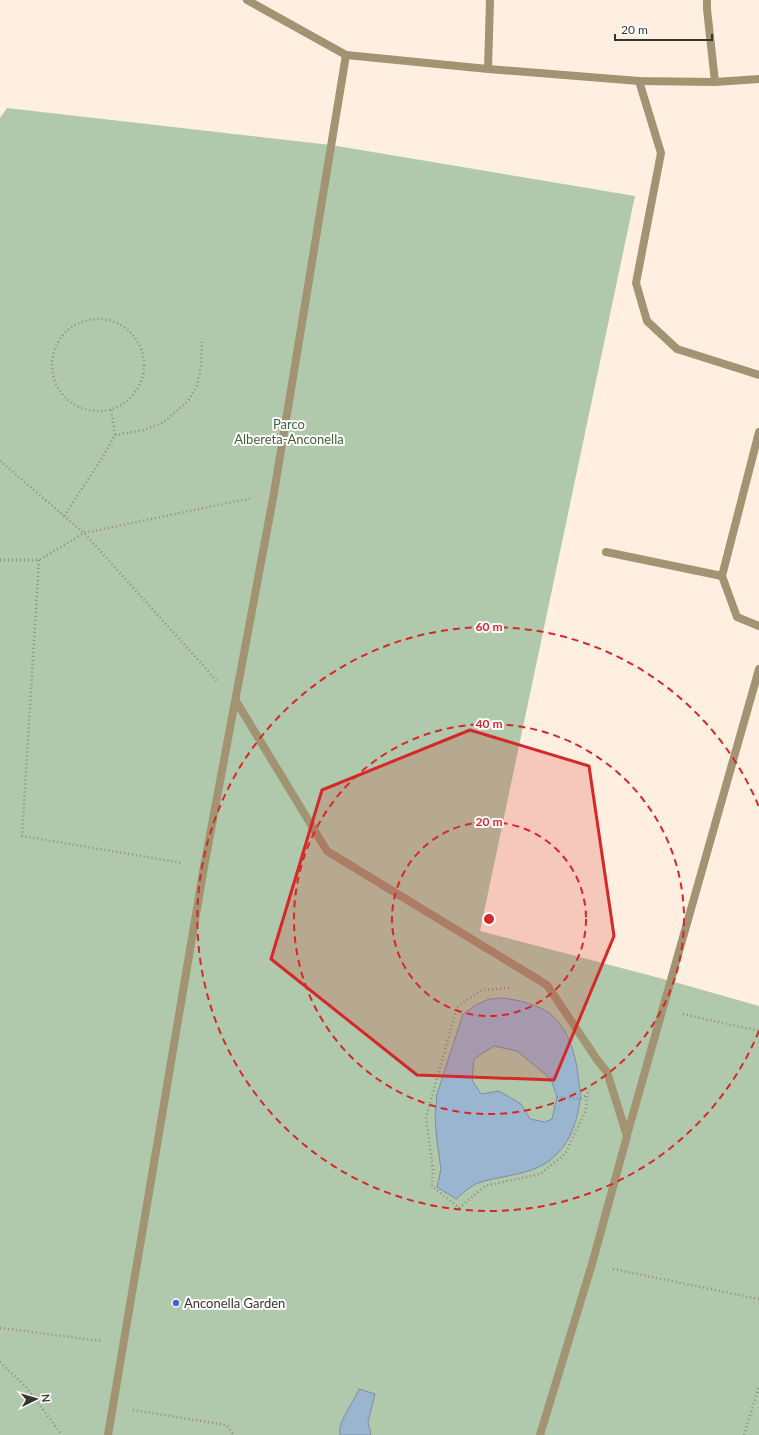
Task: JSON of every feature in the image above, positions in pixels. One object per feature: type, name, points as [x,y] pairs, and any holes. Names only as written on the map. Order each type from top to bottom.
[{"type":"lane","points":[[247,0],[346,55],[488,69],[639,81],[715,82],[759,79]]},
{"type":"lane","points":[[488,69],[490,0]]},
{"type":"lane","points":[[707,0],[715,82]]},
{"type":"lane","points":[[108,1435],[204,867],[274,493],[346,55]]},
{"type":"lane","points":[[639,81],[661,153],[636,283],[647,321],[677,349],[759,375]]},
{"type":"lane","points":[[759,432],[722,576],[737,617],[759,626]]},
{"type":"lane","points":[[606,552],[722,576]]},
{"type":"lane","points":[[540,1435],[592,1264],[759,669]]},
{"type":"lane","points":[[236,701],[327,852],[547,985],[607,1072],[627,1136]]},
{"type":"path","points":[[104,318],[118,323],[130,331],[139,343],[144,357],[144,372],[140,386],[130,398],[118,407],[111,409],[102,411],[87,410],[72,403],[61,392],[54,378],[52,362],[55,347],[64,333],[75,324],[89,319],[104,318]]},
{"type":"path","points":[[115,435],[144,430],[164,422],[188,401],[197,386],[201,366],[202,341]]},
{"type":"path","points":[[64,516],[104,455],[115,435],[111,409]]},
{"type":"path","points":[[0,461],[84,533],[236,701]]},
{"type":"path","points":[[0,560],[39,560],[84,533],[274,493]]},
{"type":"path","points":[[39,560],[22,836],[204,867]]},
{"type":"path","points":[[511,988],[482,990],[457,1007],[426,1118],[434,1168],[432,1186],[459,1208],[486,1186],[540,1174],[565,1154],[586,1110],[587,1095],[598,1061]]},
{"type":"path","points":[[663,1010],[759,1031]]},
{"type":"path","points":[[557,1097],[580,1098],[587,1095]]},
{"type":"path","points":[[592,1264],[759,1299]]},
{"type":"path","points":[[0,1328],[123,1343]]},
{"type":"path","points":[[0,1362],[26,1387],[62,1435]]},
{"type":"path","points":[[744,1435],[759,1386]]},
{"type":"path","points":[[113,1406],[226,1425],[234,1435]]},
{"type":"highlighted area","points":[[470,730],[589,766],[614,936],[554,1080],[417,1075],[271,959],[322,790]]},
{"type":"green space","name":"Parco Albereta-Anconella","points":[[7,108],[331,145],[635,196],[480,931],[671,981],[759,1006],[759,1435],[0,1435],[0,118]]},
{"type":"water","points":[[503,998],[539,1007],[549,1013],[562,1027],[574,1055],[580,1092],[579,1107],[576,1122],[570,1136],[557,1154],[549,1161],[540,1167],[475,1184],[456,1199],[437,1187],[441,1169],[435,1118],[437,1094],[463,1014],[476,1005],[489,999]],"holes":[[[494,1046],[517,1051],[545,1074],[552,1082],[557,1097],[552,1119],[545,1122],[530,1119],[521,1104],[499,1091],[481,1094],[472,1080],[474,1059]]]},
{"type":"water","points":[[359,1389],[375,1394],[368,1422],[371,1435],[340,1435],[343,1418]]},
{"type":"place","name":"Anconella Garden","points":[[176,1303]]}]
